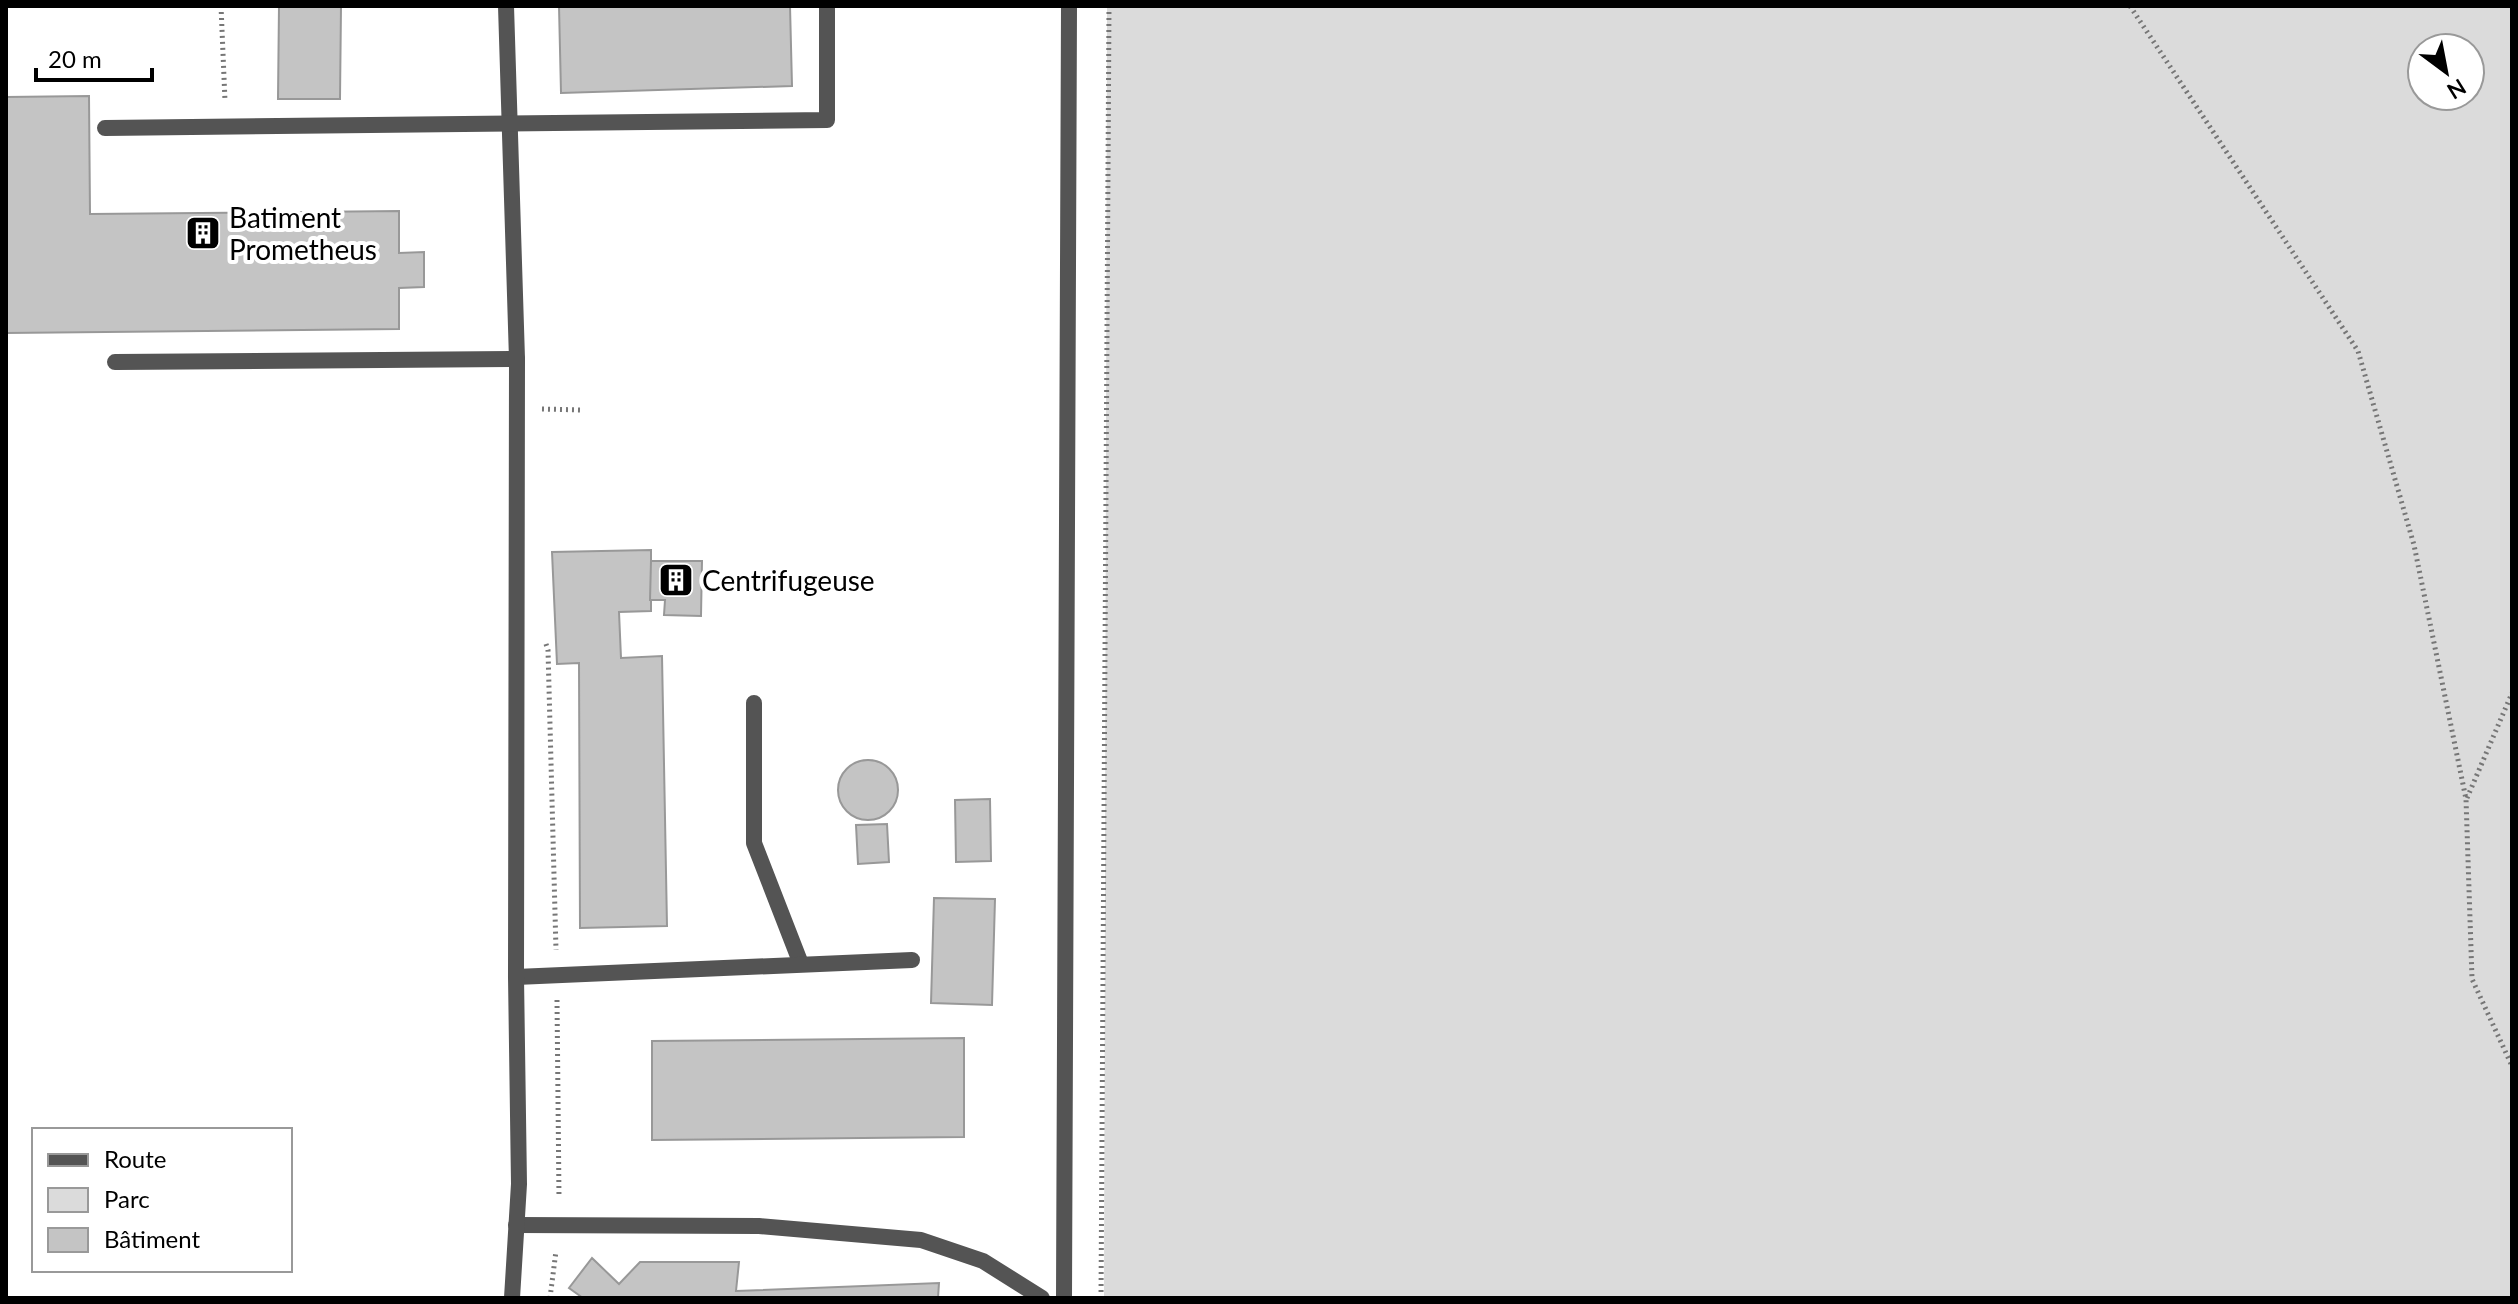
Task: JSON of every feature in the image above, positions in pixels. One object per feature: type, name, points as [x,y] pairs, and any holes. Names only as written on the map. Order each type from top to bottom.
[{"type":"street","points":[[506,6],[517,359],[516,977],[519,1184],[512,1298]]},
{"type":"street","points":[[105,128],[827,120],[827,6]]},
{"type":"street","points":[[1064,1298],[1069,6]]},
{"type":"street","points":[[115,362],[517,359]]},
{"type":"street","points":[[754,703],[754,843],[801,964]]},
{"type":"street","points":[[516,977],[912,960]]},
{"type":"street","points":[[516,1225],[759,1226],[921,1240],[983,1261],[1042,1298]]},
{"type":"path","points":[[221,6],[226,127]]},
{"type":"path","points":[[1101,1298],[1109,6]]},
{"type":"path","points":[[2130,6],[2358,351],[2414,545],[2466,799],[2472,979],[2512,1066]]},
{"type":"path","points":[[543,637],[548,650],[557,975],[559,1226],[550,1298]]},
{"type":"path","points":[[2466,799],[2512,693]]},
{"type":"green space","points":[[1107,6],[2512,6],[2512,1298],[1104,1298]]},
{"type":"building","points":[[279,6],[341,6],[340,99],[278,99]]},
{"type":"building","points":[[559,6],[790,6],[792,86],[561,93]]},
{"type":"building","name":"Batiment Prometheus","points":[[89,96],[90,214],[399,211],[399,253],[424,252],[424,287],[399,288],[399,329],[6,333],[6,97]]},
{"type":"building","points":[[651,550],[651,611],[619,612],[621,658],[662,656],[667,926],[580,928],[579,663],[557,664],[552,552]]},
{"type":"building","name":"Centrifugeuse","points":[[651,561],[702,561],[701,616],[664,615],[665,600],[650,600]]},
{"type":"building","points":[[868,760],[880,762],[889,769],[896,778],[896,802],[889,811],[880,818],[868,820],[856,818],[847,811],[840,802],[838,790],[840,778],[847,769],[856,762]]},
{"type":"building","points":[[990,799],[991,861],[956,862],[955,800]]},
{"type":"building","points":[[887,824],[889,862],[858,864],[856,825]]},
{"type":"building","points":[[934,898],[995,899],[992,1005],[931,1003]]},
{"type":"building","points":[[964,1038],[964,1137],[652,1140],[652,1041]]},
{"type":"building","points":[[592,1258],[619,1284],[640,1262],[739,1262],[736,1291],[939,1283],[938,1298],[583,1298],[569,1288]]},
{"type":"place","name":"Batiment Prometheus","points":[[203,233]]},
{"type":"place","name":"Centrifugeuse","points":[[676,580]]}]
